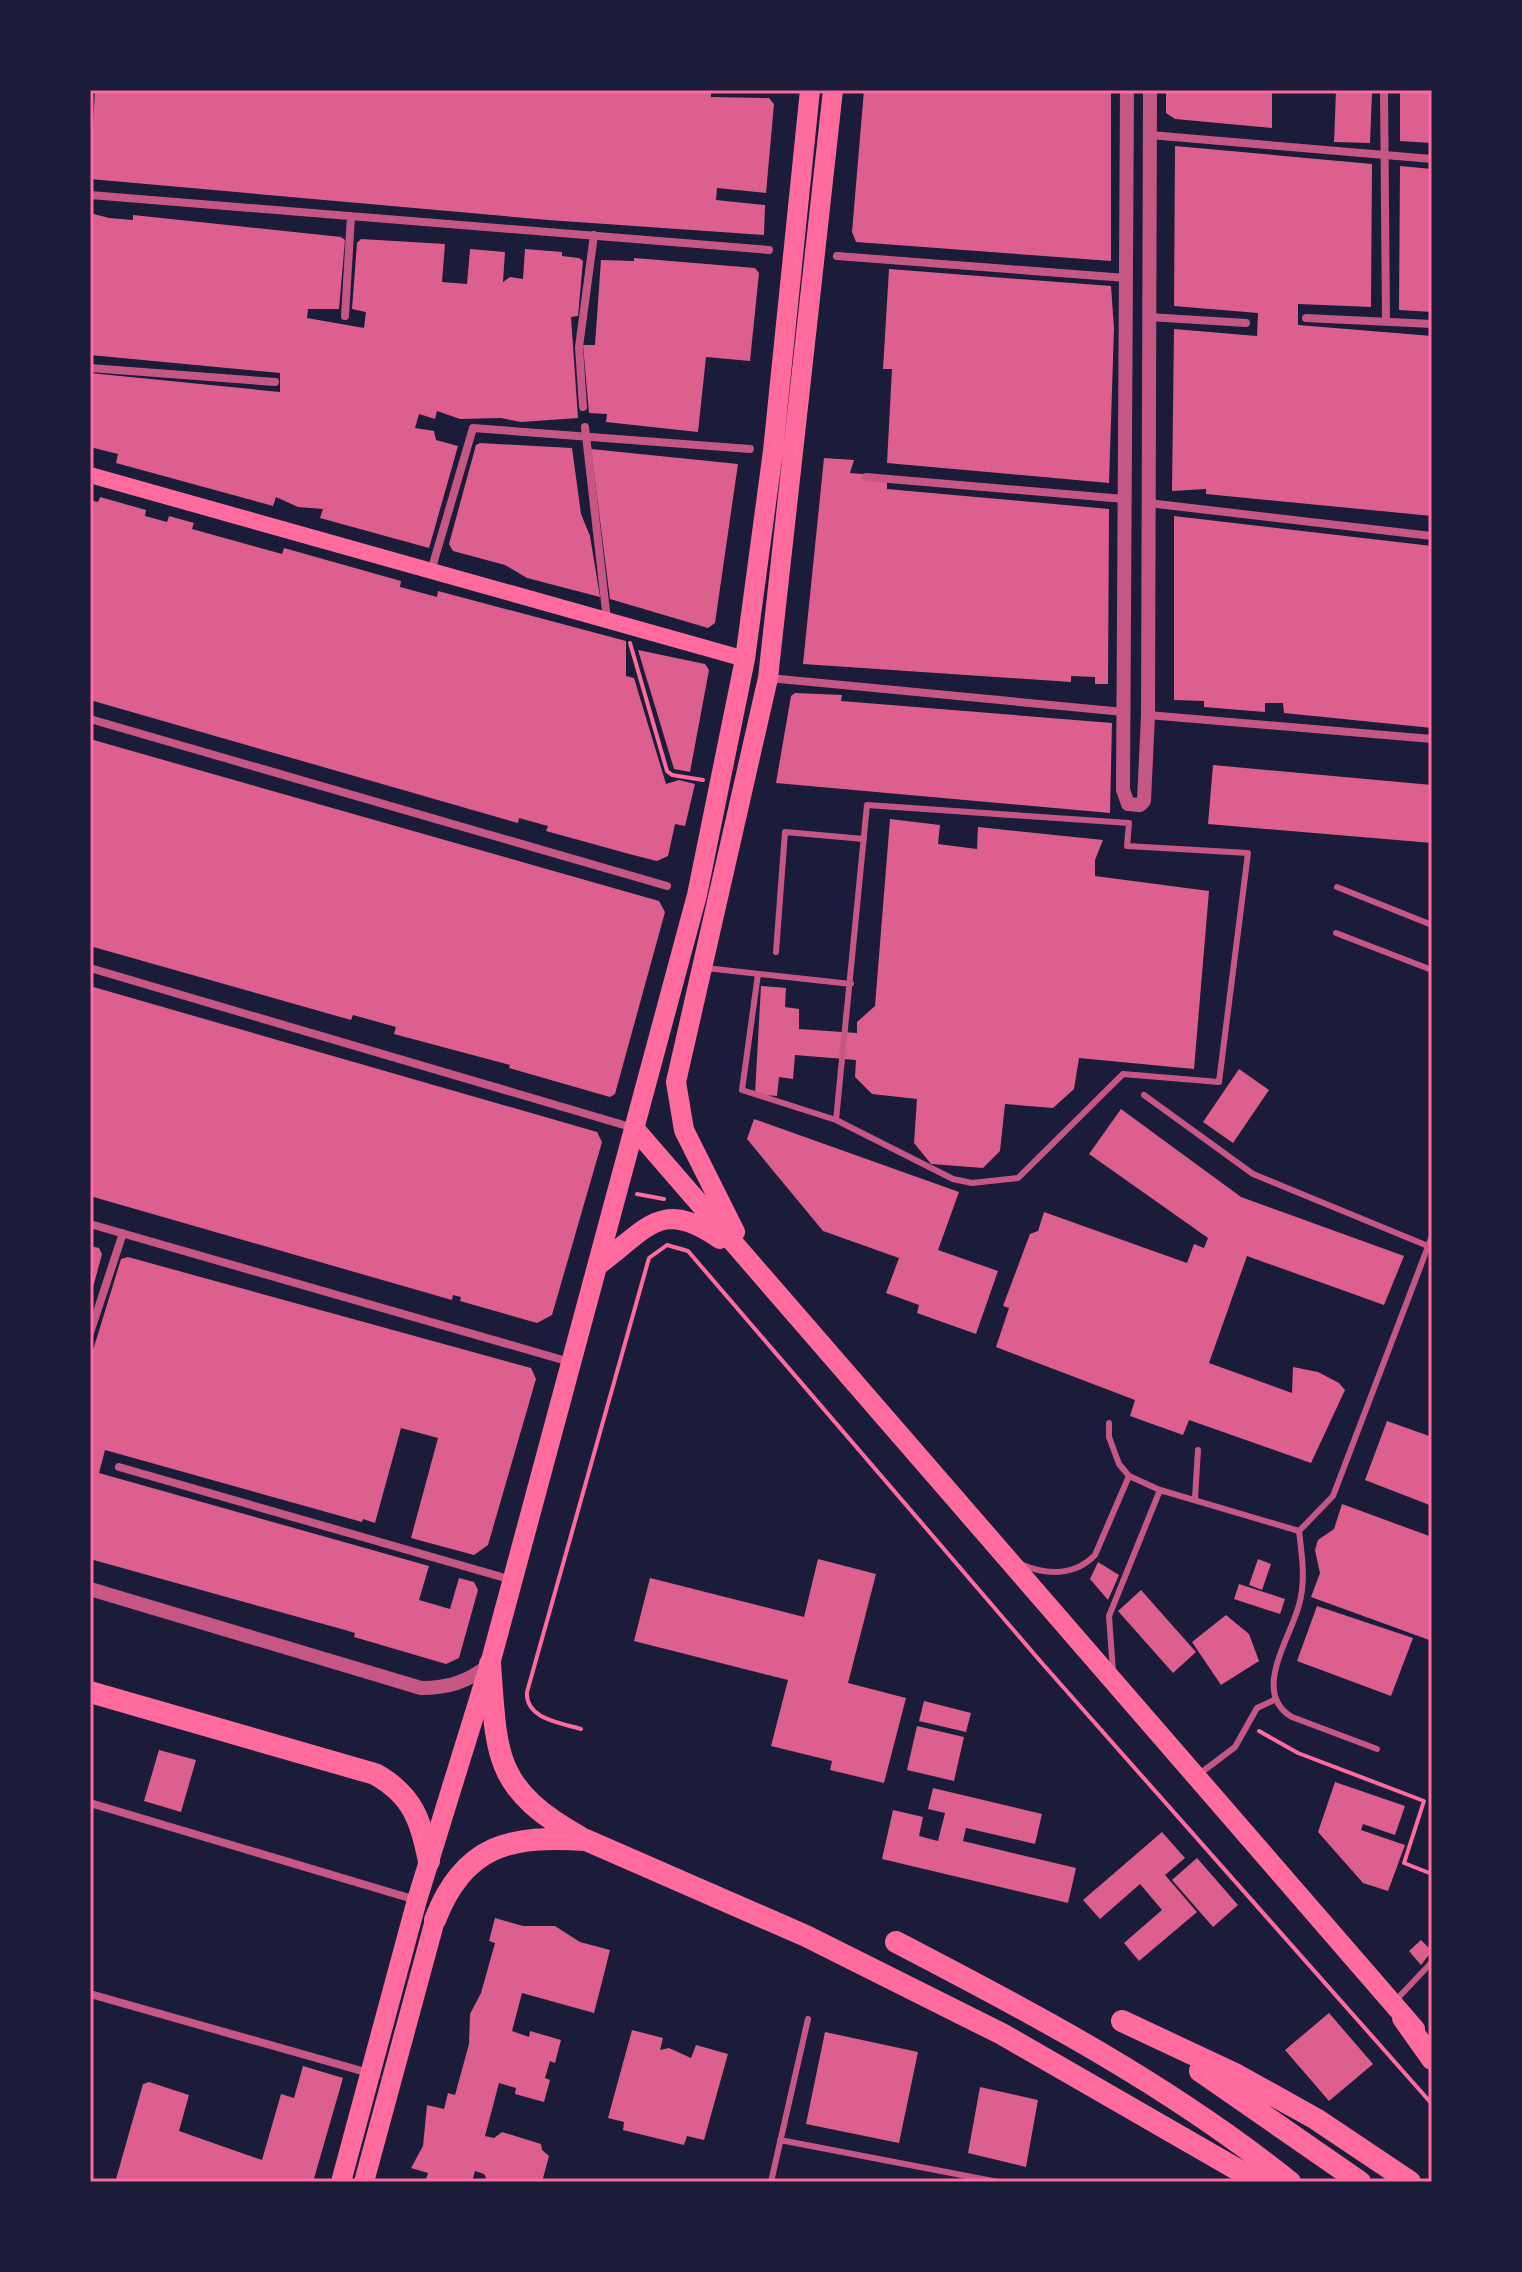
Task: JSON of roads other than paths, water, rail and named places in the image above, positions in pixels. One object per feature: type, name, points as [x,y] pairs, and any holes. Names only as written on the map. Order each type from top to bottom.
[{"type":"highway","points":[[490,1664],[494,1720],[507,1776],[529,1803],[586,1840],[806,1936],[1002,2034],[1259,2182]]},
{"type":"highway","points":[[90,1692],[375,1774],[412,1803],[422,1824],[429,1861]]},
{"type":"highway","points":[[435,1920],[456,1878],[469,1863],[496,1847],[534,1839],[586,1840]]},
{"type":"highway","points":[[896,1942],[1041,2017],[1155,2085],[1242,2143],[1290,2182]]},
{"type":"highway","points":[[1397,2011],[1432,2059]]},
{"type":"highway","points":[[1360,2182],[1231,2091],[1122,2021],[1237,2075],[1316,2119],[1410,2182]]},
{"type":"main road","points":[[341,2182],[417,1900],[490,1664],[697,895],[745,659],[773,451],[810,90]]},
{"type":"main road","points":[[750,1260],[684,1130],[676,1082],[768,678],[833,90]]},
{"type":"main road","points":[[90,475],[745,659]]},
{"type":"main road","points":[[634,1128],[1397,2011],[1432,2044]]},
{"type":"main road","points":[[597,1266],[654,1224],[678,1217],[703,1227],[750,1260]]},
{"type":"main road","points":[[364,2182],[435,1920]]},
{"type":"street","points":[[1127,90],[1123,790],[1128,804],[1134,805],[1144,801],[1148,715],[1150,90]]},
{"type":"street","points":[[1384,90],[1386,321]]},
{"type":"street","points":[[1150,135],[1432,159]]},
{"type":"street","points":[[90,195],[769,250]]},
{"type":"street","points":[[345,316],[351,216]]},
{"type":"street","points":[[583,407],[579,347],[594,235]]},
{"type":"street","points":[[837,256],[1126,278]]},
{"type":"street","points":[[1149,317],[1246,323]]},
{"type":"street","points":[[1306,318],[1432,324]]},
{"type":"street","points":[[90,368],[275,382]]},
{"type":"street","points":[[431,571],[471,429],[586,431],[750,449]]},
{"type":"street","points":[[586,431],[607,621]]},
{"type":"street","points":[[866,477],[1124,499],[1432,536]]},
{"type":"street","points":[[768,678],[1432,739]]},
{"type":"street","points":[[90,719],[667,886]]},
{"type":"street","points":[[90,968],[634,1128]]},
{"type":"street","points":[[90,1224],[571,1362]]},
{"type":"street","points":[[90,1333],[123,1233]]},
{"type":"street","points":[[119,1467],[512,1580]]},
{"type":"street","points":[[90,1589],[421,1688],[452,1686],[473,1677],[490,1664]]},
{"type":"street","points":[[90,1803],[417,1900]]},
{"type":"street","points":[[90,1994],[369,2073]]},
{"type":"lane","points":[[758,974],[742,1090],[836,1120],[953,1179],[972,1183],[1018,1178],[1123,1074],[1219,1082],[1248,853],[1127,846],[1129,823],[867,805],[836,1120]]},
{"type":"lane","points":[[776,952],[785,832],[864,839]]},
{"type":"lane","points":[[1337,887],[1432,925]]},
{"type":"lane","points":[[1336,933],[1432,970]]},
{"type":"lane","points":[[702,968],[851,984]]},
{"type":"lane","points":[[1144,1095],[1253,1174],[1428,1246]]},
{"type":"lane","points":[[1299,1531],[1333,1496],[1432,1236]]},
{"type":"lane","points":[[1109,1423],[1109,1437],[1119,1464],[1129,1476],[1160,1490],[1299,1531]]},
{"type":"lane","points":[[1195,1498],[1198,1450]]},
{"type":"lane","points":[[1007,1559],[1035,1571],[1063,1573],[1089,1562],[1095,1555],[1129,1476]]},
{"type":"lane","points":[[1115,1684],[1109,1616],[1160,1490]]},
{"type":"lane","points":[[1299,1531],[1305,1576],[1300,1605],[1273,1680],[1274,1700],[1281,1710],[1292,1717],[1377,1749]]},
{"type":"lane","points":[[1195,1777],[1235,1747],[1257,1708],[1274,1700]]},
{"type":"lane","points":[[1397,2011],[1432,1962]]},
{"type":"lane","points":[[771,2182],[808,2019]]},
{"type":"lane","points":[[780,2140],[998,2182]]}]
